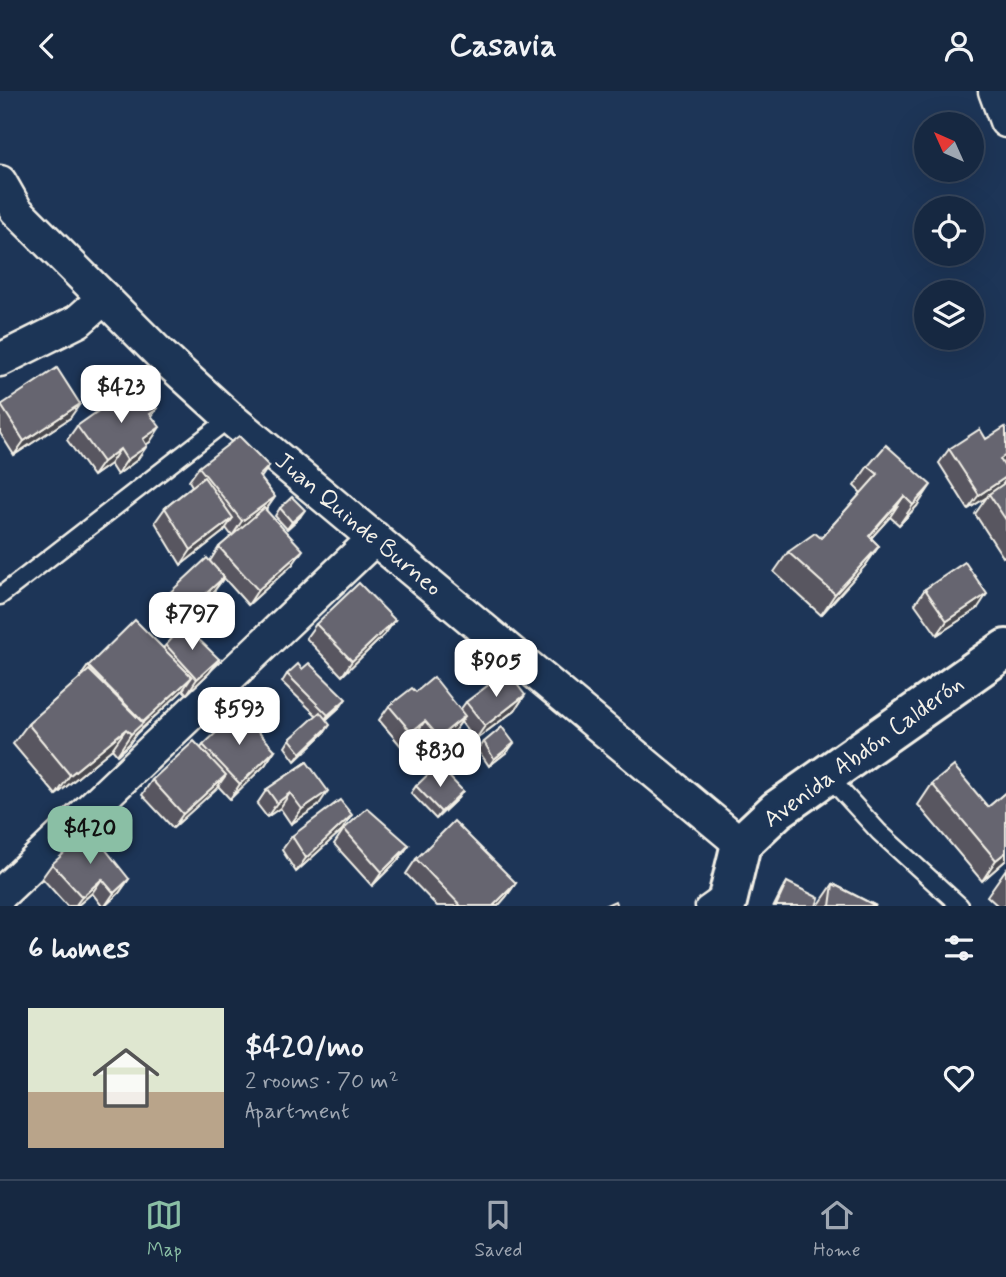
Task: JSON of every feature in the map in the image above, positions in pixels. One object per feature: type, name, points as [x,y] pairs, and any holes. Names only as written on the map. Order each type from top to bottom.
[{"type":"street","points":[[995,91],[1006,121]]},
{"type":"street","name":"Juan Quinde Burneo","points":[[0,182],[16,210],[230,418],[741,843]]},
{"type":"street","points":[[0,360],[78,321],[104,298]]},
{"type":"street","points":[[0,895],[375,538]]},
{"type":"street","name":"Avenida Abdón Calderón","points":[[719,901],[741,843],[777,810],[1006,649]]},
{"type":"lane","points":[[0,596],[230,418]]},
{"type":"lane","points":[[827,775],[879,832],[960,906]]},
{"type":"building","points":[[57,368],[80,404],[24,441],[1,405]]},
{"type":"building","points":[[138,383],[157,409],[150,414],[160,427],[143,439],[147,446],[127,460],[120,449],[103,462],[77,426]]},
{"type":"building","points":[[1005,427],[1006,455],[1000,459],[1006,469],[1006,477],[979,495],[949,449],[980,429],[986,439]]},
{"type":"building","points":[[239,436],[269,466],[259,476],[275,497],[242,521],[199,467]]},
{"type":"building","points":[[886,445],[931,485],[913,505],[904,496],[869,536],[879,546],[835,594],[788,552],[815,533],[821,538],[878,474],[868,466]]},
{"type":"building","points":[[204,477],[233,518],[191,550],[165,508]]},
{"type":"building","points":[[1006,482],[1006,520],[989,494]]},
{"type":"building","points":[[292,497],[305,510],[292,522],[280,508]]},
{"type":"building","points":[[264,508],[303,550],[258,590],[219,547]]},
{"type":"building","points":[[207,558],[224,577],[181,617],[164,598]]},
{"type":"building","points":[[965,562],[987,594],[947,621],[925,589]]},
{"type":"building","points":[[359,583],[395,620],[352,661],[316,624]]},
{"type":"building","points":[[135,620],[192,677],[143,722],[88,666]]},
{"type":"building","points":[[184,625],[219,659],[197,679],[166,645]]},
{"type":"building","points":[[309,663],[346,699],[328,715],[287,674],[298,664],[302,669]]},
{"type":"building","points":[[89,670],[143,723],[131,734],[126,729],[70,775],[28,724]]},
{"type":"building","points":[[507,671],[525,695],[485,726],[466,702]]},
{"type":"building","points":[[434,677],[465,716],[439,737],[425,721],[411,732],[389,706],[412,688],[416,692]]},
{"type":"building","points":[[239,711],[275,750],[240,784],[203,745]]},
{"type":"building","points":[[320,712],[330,725],[301,753],[290,739]]},
{"type":"building","points":[[502,727],[514,743],[494,759],[484,742]]},
{"type":"building","points":[[194,741],[226,775],[183,814],[152,780]]},
{"type":"building","points":[[307,762],[328,791],[302,809],[290,793],[277,803],[267,789]]},
{"type":"building","points":[[438,765],[463,791],[441,812],[416,786]]},
{"type":"building","points":[[954,766],[988,807],[1006,792],[1006,852],[996,860],[932,784]]},
{"type":"building","points":[[340,800],[352,815],[306,858],[292,836]]},
{"type":"building","points":[[367,808],[409,845],[382,872],[344,829]]},
{"type":"building","points":[[454,821],[516,883],[493,906],[461,906],[416,859]]},
{"type":"building","points":[[90,830],[129,879],[114,893],[102,879],[82,897],[52,864]]},
{"type":"building","points":[[787,882],[819,898],[816,906],[776,906]]},
{"type":"building","points":[[833,884],[876,906],[830,906]]},
{"type":"building","points":[[615,901],[617,906],[604,906]]}]
